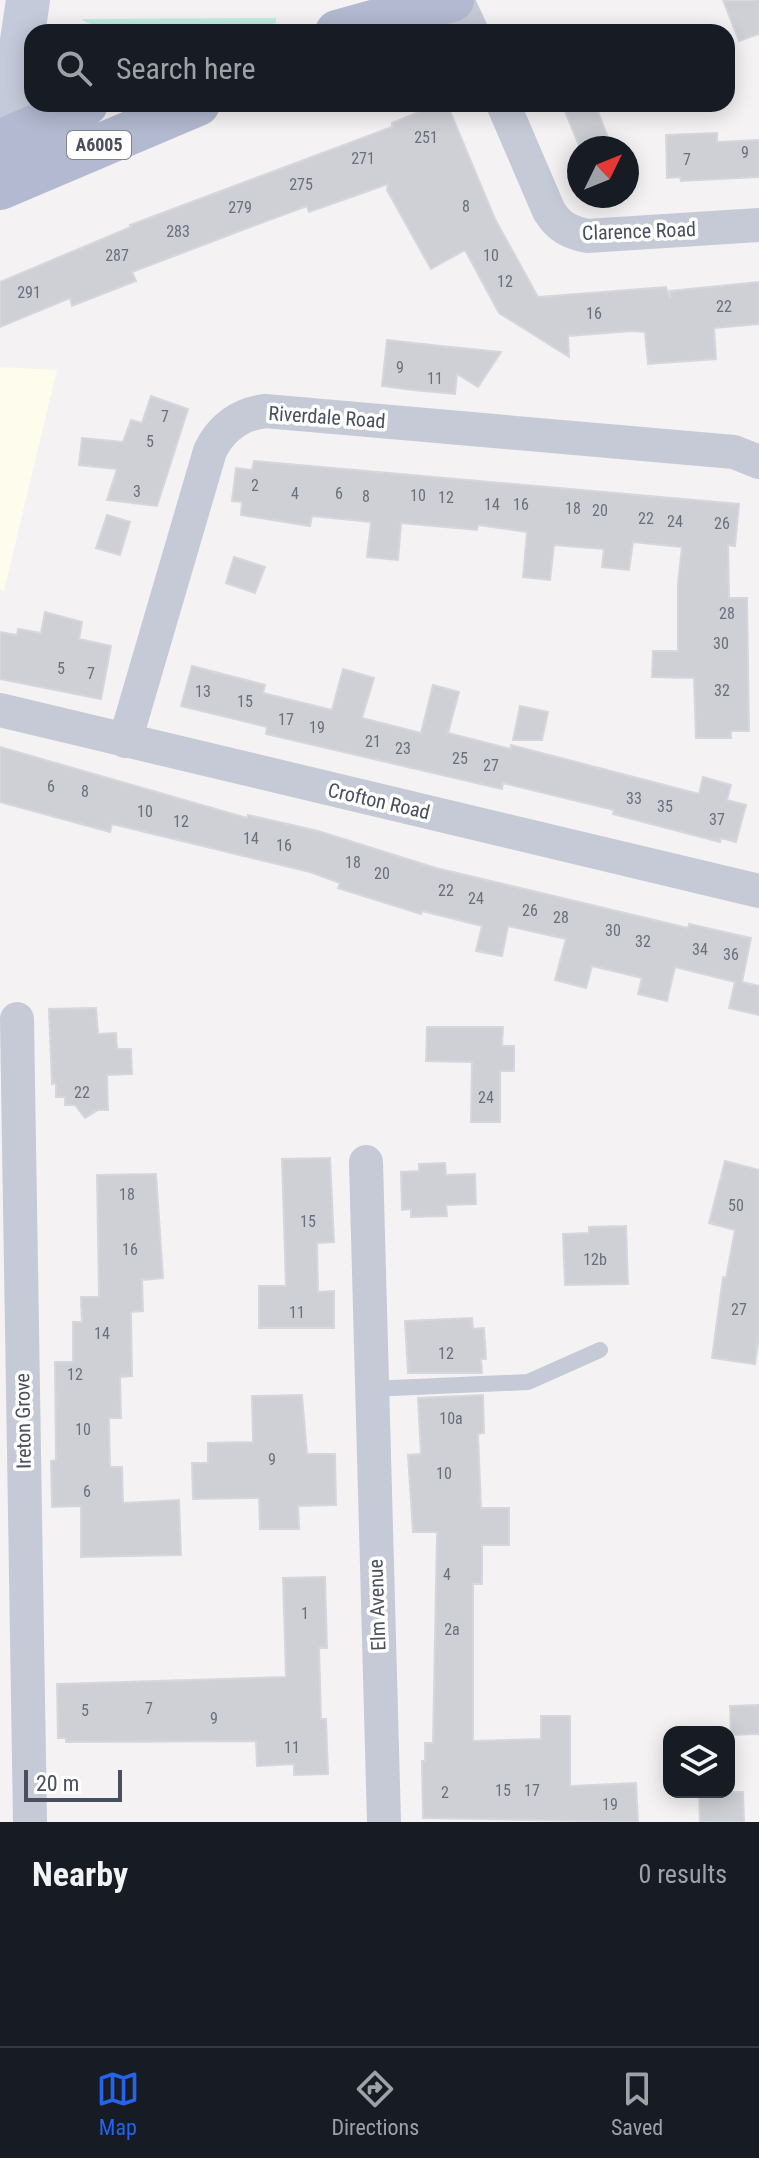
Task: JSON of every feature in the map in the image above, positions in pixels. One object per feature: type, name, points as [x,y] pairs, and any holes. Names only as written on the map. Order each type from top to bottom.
[{"type":"main road","points":[[366,24],[455,0]]},
{"type":"main road","points":[[395,24],[455,0]]},
{"type":"main road","name":"A6005","points":[[0,141],[67,112]]},
{"type":"main road","name":"A6005","points":[[0,188],[179,112]]},
{"type":"street","points":[[0,11],[4,0]]},
{"type":"street","points":[[24,24],[28,0]]},
{"type":"street","points":[[43,24],[44,0]]},
{"type":"street","points":[[455,0],[468,24]]},
{"type":"street","points":[[0,141],[16,81],[24,27]]},
{"type":"street","name":"Clarence Road","points":[[506,112],[549,211],[556,222],[573,233],[587,236],[759,225]]},
{"type":"street","name":"Riverdale Road","points":[[125,741],[210,451],[226,427],[241,417],[265,411],[734,452],[759,462]]},
{"type":"street","name":"Crofton Road","points":[[0,710],[759,891]]},
{"type":"street","name":"Ireton Grove","points":[[17,1019],[30,1822]]},
{"type":"street","name":"Elm Avenue","points":[[366,1162],[384,1822]]},
{"type":"lane","points":[[370,1389],[528,1382],[600,1350]]},
{"type":"shaded area","points":[[0,367],[57,370],[4,591],[0,590]]},
{"type":"green space","points":[[276,18],[276,23],[92,24],[82,19]]},
{"type":"building","points":[[723,0],[759,0],[759,34],[739,41],[735,24]]},
{"type":"building","points":[[419,112],[450,112],[495,219],[538,297],[666,287],[670,298],[670,291],[759,282],[759,324],[714,328],[716,359],[648,364],[645,332],[632,331],[568,336],[569,357],[499,313],[465,250],[431,269],[387,190],[388,184],[309,212],[307,206],[132,272],[136,281],[72,306],[70,298],[0,327],[0,282],[130,225],[392,127],[392,123]]},
{"type":"building","points":[[565,112],[598,112],[607,136],[575,136]]},
{"type":"building","points":[[717,133],[717,142],[759,140],[759,177],[681,181],[680,177],[667,178],[666,135]]},
{"type":"building","points":[[387,340],[501,352],[478,387],[457,374],[455,394],[413,390],[382,386]]},
{"type":"building","points":[[151,396],[188,409],[157,506],[107,500],[117,469],[79,465],[82,438],[123,442],[131,420],[142,423]]},
{"type":"building","points":[[254,461],[739,504],[735,546],[728,545],[729,598],[747,598],[749,731],[731,731],[731,738],[696,738],[694,678],[652,677],[653,651],[678,651],[678,583],[682,547],[633,542],[629,570],[602,567],[604,549],[554,545],[550,580],[523,577],[527,532],[478,525],[477,530],[401,523],[398,560],[367,557],[371,522],[312,516],[310,526],[241,515],[242,502],[232,501],[236,468],[252,470]]},
{"type":"building","points":[[107,515],[130,522],[120,555],[96,548]]},
{"type":"building","points":[[234,557],[265,567],[255,593],[226,583]]},
{"type":"building","points":[[45,612],[82,622],[79,639],[111,646],[101,699],[0,679],[0,632],[17,635],[18,629],[41,633]]},
{"type":"building","points":[[192,666],[265,685],[263,693],[332,710],[343,669],[374,678],[362,718],[421,733],[433,685],[459,692],[448,733],[511,749],[511,745],[699,794],[703,777],[731,785],[727,800],[746,805],[736,842],[721,838],[720,842],[613,814],[614,810],[503,783],[502,789],[266,734],[267,727],[181,706]]},
{"type":"building","points":[[520,706],[548,712],[542,740],[513,740]]},
{"type":"building","points":[[0,747],[247,818],[248,815],[318,831],[436,868],[688,928],[689,924],[751,938],[742,982],[759,986],[759,1015],[729,1008],[735,982],[675,967],[667,1001],[638,994],[642,978],[592,966],[586,988],[555,980],[566,939],[508,926],[502,956],[476,951],[482,926],[422,911],[421,914],[338,888],[340,883],[310,872],[112,824],[110,832],[0,802]]},
{"type":"building","points":[[96,1008],[98,1034],[116,1033],[117,1049],[131,1049],[132,1074],[107,1075],[108,1110],[98,1110],[85,1118],[75,1105],[65,1105],[65,1097],[56,1097],[56,1083],[52,1084],[49,1009]]},
{"type":"building","points":[[427,1027],[503,1027],[502,1046],[514,1046],[514,1071],[500,1071],[500,1122],[471,1122],[472,1062],[426,1061]]},
{"type":"building","points":[[330,1158],[334,1242],[317,1243],[318,1292],[334,1291],[334,1328],[259,1328],[259,1286],[286,1286],[282,1159]]},
{"type":"building","points":[[725,1161],[759,1170],[759,1336],[755,1364],[712,1358],[723,1277],[726,1278],[735,1230],[709,1223]]},
{"type":"building","points":[[445,1163],[446,1175],[475,1174],[476,1204],[446,1205],[447,1216],[411,1217],[411,1209],[402,1210],[401,1172],[419,1171],[419,1164]]},
{"type":"building","points":[[156,1174],[163,1278],[142,1280],[143,1311],[131,1312],[132,1376],[120,1377],[121,1418],[109,1418],[110,1467],[122,1467],[123,1503],[179,1500],[181,1555],[81,1557],[81,1506],[52,1507],[51,1461],[56,1460],[55,1362],[73,1362],[73,1322],[82,1322],[81,1297],[99,1297],[97,1175]]},
{"type":"building","points":[[626,1226],[628,1284],[565,1285],[563,1234],[589,1233],[589,1227]]},
{"type":"building","points":[[472,1318],[473,1329],[484,1328],[486,1359],[481,1359],[482,1373],[408,1373],[405,1321]]},
{"type":"building","points":[[302,1395],[307,1454],[335,1454],[336,1505],[298,1506],[299,1529],[260,1529],[259,1498],[193,1499],[192,1463],[208,1463],[208,1443],[253,1442],[252,1396]]},
{"type":"building","points":[[483,1395],[484,1433],[478,1434],[481,1508],[509,1508],[509,1545],[482,1545],[482,1584],[473,1584],[473,1741],[541,1739],[541,1716],[570,1716],[570,1786],[636,1783],[638,1822],[423,1818],[422,1761],[425,1761],[425,1743],[433,1743],[437,1532],[413,1532],[408,1455],[421,1454],[418,1398]]},
{"type":"building","points":[[325,1577],[327,1648],[319,1648],[321,1719],[326,1719],[328,1774],[294,1775],[294,1764],[257,1766],[256,1741],[66,1742],[66,1738],[58,1738],[57,1684],[286,1677],[283,1578]]},
{"type":"building","points":[[759,1705],[759,1734],[735,1735],[735,1726],[731,1726],[730,1706]]},
{"type":"building","points":[[735,1792],[743,1792],[744,1822],[700,1822],[699,1798],[735,1798]]}]
